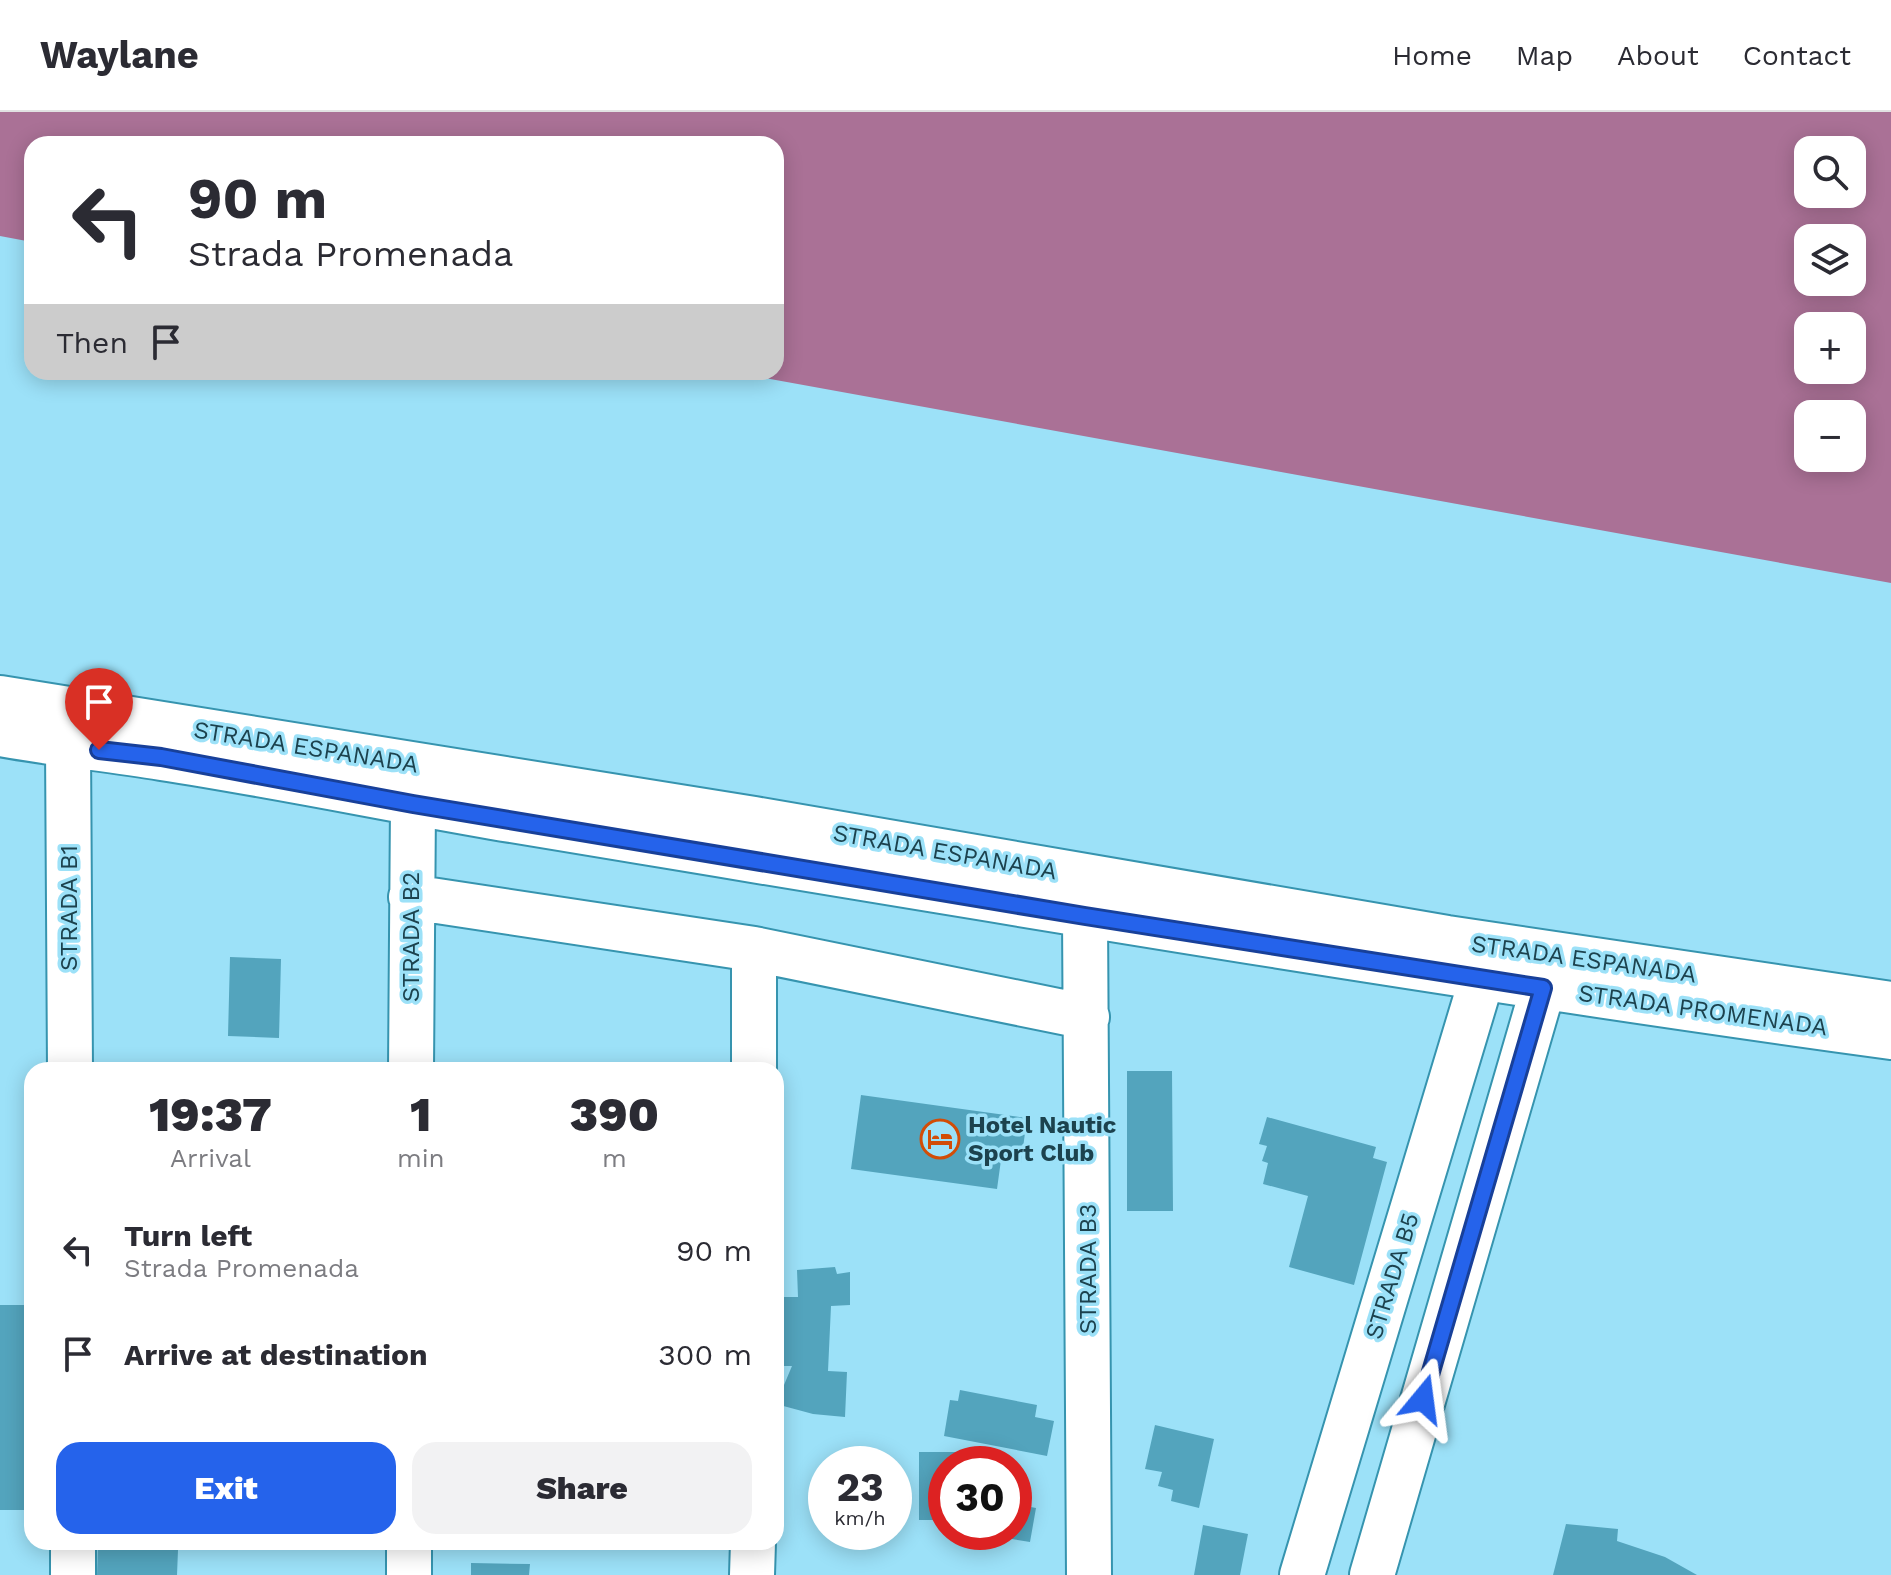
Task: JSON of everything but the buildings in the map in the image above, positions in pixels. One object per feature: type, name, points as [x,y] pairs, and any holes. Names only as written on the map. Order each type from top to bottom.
[{"type":"street","name":"STRADA ESPANADA","points":[[0,698],[738,817],[1447,938],[1891,1004]]},
{"type":"street","name":"STRADA PROMENADA","points":[[0,734],[161,757],[413,804],[1085,916],[1543,988],[1891,1037]]},
{"type":"street","name":"STRADA B1","points":[[68,746],[70,1062]]},
{"type":"street","name":"STRADA B2","points":[[411,1062],[413,804]]},
{"type":"street","points":[[411,897],[754,949],[1087,1017]]},
{"type":"street","name":"STRADA B3","points":[[1085,916],[1089,1575]]},
{"type":"street","points":[[754,949],[754,1062]]},
{"type":"street","name":"STRADA B5","points":[[1302,1575],[1482,978]]},
{"type":"street","points":[[1372,1575],[1543,988]]},
{"type":"street","points":[[1459,1055],[1520,1069]]},
{"type":"street","points":[[73,1550],[73,1575]]},
{"type":"street","points":[[409,1550],[409,1575]]},
{"type":"street","points":[[752,1575],[753,1550]]},
{"type":"shaded area","points":[[0,112],[1891,112],[1891,583],[776,380],[784,380],[784,136],[24,136],[24,240],[0,236]]},
{"type":"place","name":"Hotel Nautic Sport Club","points":[[940,1139]]},
{"type":"route","points":[[99,750],[161,757],[413,804],[1085,916],[1543,988],[1423,1399]]}]
